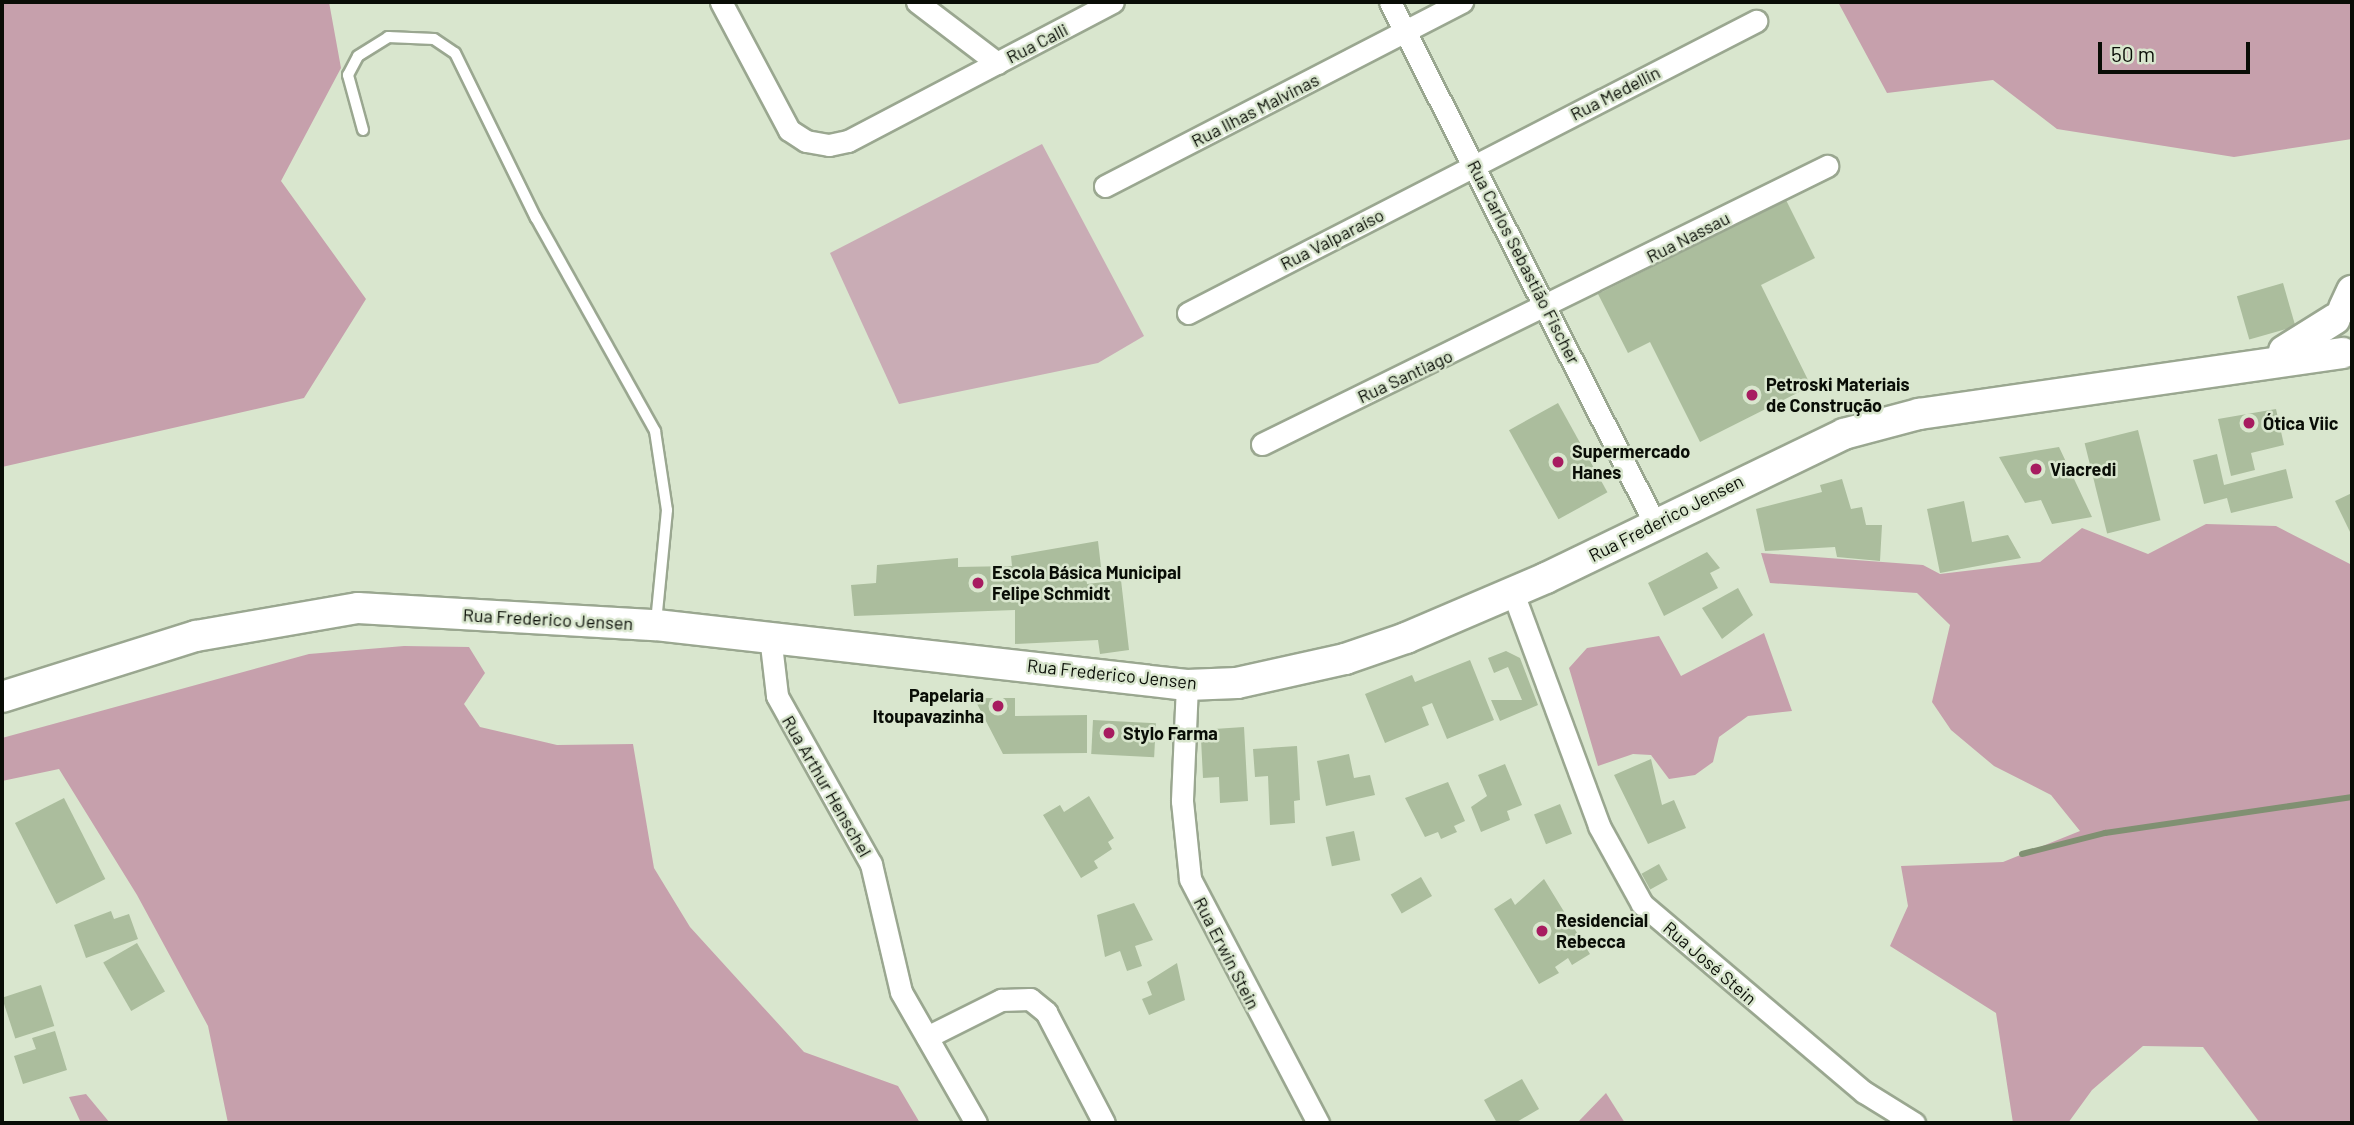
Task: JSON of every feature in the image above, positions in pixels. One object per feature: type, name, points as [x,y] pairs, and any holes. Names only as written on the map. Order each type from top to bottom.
[{"type":"main road","name":"Rua Frederico Jensen","points":[[2263,363],[2346,305]]},
{"type":"main road","points":[[2346,305],[2334,337],[2348,355]]},
{"type":"main road","name":"Rua Frederico Jensen","points":[[2,697],[196,636],[334,611],[379,608],[656,625],[1187,685],[1237,682],[1345,659],[1513,593],[1795,454],[1907,417],[2263,363],[2348,355]]},
{"type":"street","name":"Rua Calli","points":[[721,2],[789,130],[807,141],[848,141],[997,63],[1081,10],[1113,2]]},
{"type":"street","points":[[917,2],[997,63]]},
{"type":"street","name":"Rua Carlos Sebastião Fischer","points":[[1390,2],[1548,308],[1655,524]]},
{"type":"street","name":"Rua Ilhas Malvinas","points":[[1105,186],[1462,2]]},
{"type":"street","name":"Rua Medellin","points":[[1475,165],[1756,21]]},
{"type":"street","name":"Rua Valparaíso","points":[[1188,313],[1475,165]]},
{"type":"street","name":"Rua Nassau","points":[[1548,308],[1827,166]]},
{"type":"street","name":"Rua Santiago","points":[[1262,444],[1548,308]]},
{"type":"street","name":"Rua José Stein","points":[[1513,593],[1599,825],[1642,904],[1864,1092],[1914,1123]]},
{"type":"street","name":"Rua Arthur Henschel","points":[[770,636],[777,696],[871,864],[901,992],[976,1123]]},
{"type":"street","name":"Rua Erwin Stein","points":[[1187,685],[1182,801],[1190,879],[1318,1123]]},
{"type":"street","points":[[927,1037],[1002,1000],[1030,999],[1046,1012],[1104,1123]]},
{"type":"lane","points":[[363,130],[348,75],[358,56],[388,37],[433,39],[455,53],[536,218],[655,431],[667,510],[656,625]]},
{"type":"shaded area","points":[[2,2],[329,2],[341,68],[281,181],[366,299],[304,398],[2,467]]},
{"type":"shaded area","points":[[1838,2],[2352,2],[2352,139],[2234,157],[2057,129],[1993,80],[1887,93]]},
{"type":"shaded area","points":[[1042,144],[1144,336],[1098,363],[899,404],[830,253]]},
{"type":"shaded area","points":[[2206,524],[2276,526],[2352,565],[2352,1123],[2260,1123],[2203,1047],[2143,1046],[2092,1090],[2068,1123],[2013,1123],[1996,1013],[1890,946],[1908,906],[1901,866],[2003,862],[2080,831],[2051,795],[1994,766],[1951,730],[1932,702],[1950,625],[1917,593],[1770,583],[1761,553],[1923,565],[1940,574],[2040,562],[2082,528],[2148,554]]},
{"type":"shaded area","points":[[1764,633],[1792,711],[1748,716],[1719,737],[1713,762],[1695,775],[1669,779],[1651,755],[1633,754],[1598,766],[1569,668],[1587,648],[1659,636],[1681,676]]},
{"type":"shaded area","points":[[404,646],[469,647],[485,673],[464,704],[480,727],[557,745],[633,744],[654,868],[690,927],[804,1052],[898,1086],[920,1123],[228,1123],[208,1026],[137,895],[59,769],[2,781],[2,738],[309,654]]},
{"type":"shaded area","points":[[1606,1093],[1625,1123],[1578,1123],[1578,1122]]},
{"type":"shaded area","points":[[86,1094],[110,1123],[81,1123],[69,1097]]},
{"type":"building","points":[[1786,200],[1815,258],[1761,285],[1811,386],[1700,442],[1650,342],[1628,353],[1598,294]]},
{"type":"building","points":[[2283,283],[2295,326],[2249,339],[2237,296]]},
{"type":"building","name":"Supermercado Hanes","points":[[1558,403],[1607,492],[1558,519],[1509,430]]},
{"type":"building","points":[[2276,409],[2284,445],[2251,453],[2255,470],[2231,476],[2218,419]]},
{"type":"building","points":[[2138,430],[2160,520],[2107,534],[2085,443]]},
{"type":"building","points":[[2059,447],[2092,517],[2052,524],[2041,500],[2025,503],[1999,457]]},
{"type":"building","points":[[2217,454],[2224,485],[2286,469],[2293,498],[2231,513],[2227,498],[2204,504],[2193,460]]},
{"type":"building","points":[[1842,479],[1851,509],[1862,507],[1866,525],[1882,525],[1880,561],[1837,557],[1835,547],[1765,551],[1756,509],[1822,492],[1820,485]]},
{"type":"building","points":[[2352,493],[2352,536],[2335,501]]},
{"type":"building","points":[[1964,501],[1972,542],[2008,535],[2021,558],[1940,573],[1927,509]]},
{"type":"building","name":"Escola Básica Municipal Felipe Schmidt","points":[[1098,541],[1101,567],[1085,569],[1087,584],[1121,580],[1129,650],[1100,654],[1098,640],[1015,644],[1015,610],[854,616],[851,585],[876,583],[877,565],[958,558],[958,567],[1012,566],[1011,556]]},
{"type":"building","points":[[1707,552],[1720,568],[1710,573],[1718,588],[1664,616],[1648,583]]},
{"type":"building","points":[[1738,588],[1753,615],[1722,639],[1702,608]]},
{"type":"building","points":[[1506,651],[1520,658],[1538,705],[1500,721],[1491,700],[1522,700],[1508,667],[1494,673],[1488,658]]},
{"type":"building","points":[[1470,660],[1494,720],[1447,739],[1432,703],[1422,707],[1429,725],[1385,743],[1365,694],[1412,675],[1415,682]]},
{"type":"building","points":[[974,698],[1015,698],[1015,716],[1087,715],[1087,753],[1003,754]]},
{"type":"building","points":[[1093,720],[1156,723],[1154,757],[1091,754]]},
{"type":"building","points":[[1244,727],[1248,801],[1220,803],[1219,777],[1203,778],[1201,739],[1215,738],[1214,729]]},
{"type":"building","points":[[1297,746],[1300,800],[1294,801],[1295,823],[1270,825],[1268,776],[1255,777],[1253,749]]},
{"type":"building","points":[[1349,754],[1354,778],[1370,775],[1375,795],[1326,806],[1317,761]]},
{"type":"building","points":[[1651,759],[1662,805],[1674,800],[1686,828],[1648,844],[1614,775]]},
{"type":"building","points":[[1505,764],[1522,805],[1507,811],[1510,820],[1481,832],[1471,807],[1487,796],[1478,775]]},
{"type":"building","points":[[1448,782],[1465,821],[1454,826],[1457,832],[1441,839],[1438,832],[1425,837],[1405,798]]},
{"type":"building","points":[[1089,796],[1114,838],[1108,842],[1112,849],[1094,861],[1098,868],[1081,878],[1043,815],[1060,805],[1064,812]]},
{"type":"building","points":[[64,798],[105,879],[56,904],[15,823]]},
{"type":"building","points":[[1560,804],[1572,834],[1546,844],[1534,814]]},
{"type":"building","points":[[1354,831],[1360,860],[1332,866],[1326,837]]},
{"type":"building","points":[[1659,864],[1668,880],[1650,889],[1642,874]]},
{"type":"building","points":[[1421,877],[1432,896],[1402,914],[1391,895]]},
{"type":"building","name":"Residencial Rebecca","points":[[1544,879],[1590,954],[1572,965],[1568,958],[1555,967],[1559,973],[1539,984],[1494,909],[1511,898],[1515,905]]},
{"type":"building","points":[[1134,903],[1153,940],[1135,946],[1142,966],[1127,971],[1120,951],[1105,957],[1097,915]]},
{"type":"building","points":[[111,911],[114,919],[129,914],[138,939],[86,958],[74,925]]},
{"type":"building","points":[[137,943],[165,991],[131,1011],[103,962]]},
{"type":"building","points":[[1177,963],[1185,1000],[1149,1015],[1142,999],[1152,995],[1147,982]]},
{"type":"building","points":[[41,985],[54,1026],[15,1039],[2,998]]},
{"type":"building","points":[[55,1031],[67,1070],[23,1084],[14,1056],[36,1049],[32,1038]]},
{"type":"building","points":[[1522,1079],[1539,1109],[1515,1123],[1497,1123],[1484,1100]]},
{"type":"waterway","points":[[2022,854],[2105,833],[2352,797]]},
{"type":"place","name":"Petroski Materiais de Construção","points":[[1752,395]]},
{"type":"place","name":"Ótica Viic","points":[[2249,423]]},
{"type":"place","name":"Supermercado Hanes","points":[[1558,462]]},
{"type":"place","name":"Viacredi","points":[[2036,469]]},
{"type":"place","name":"Escola Básica Municipal Felipe Schmidt","points":[[978,583]]},
{"type":"place","name":"Papelaria Itoupavazinha","points":[[998,706]]},
{"type":"place","name":"Stylo Farma","points":[[1109,733]]},
{"type":"place","name":"Residencial Rebecca","points":[[1542,931]]}]
